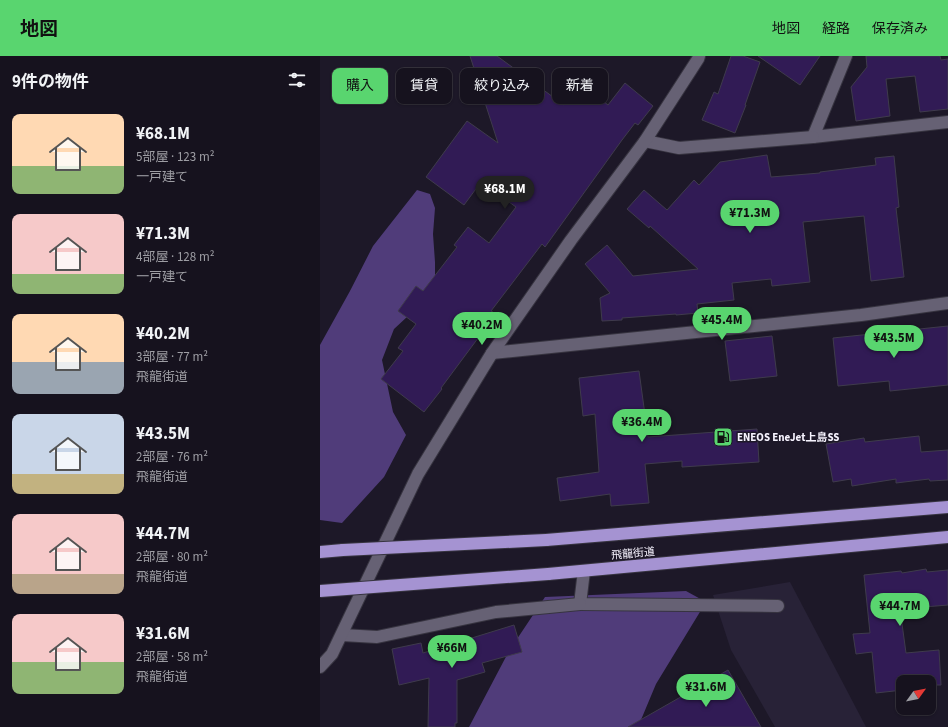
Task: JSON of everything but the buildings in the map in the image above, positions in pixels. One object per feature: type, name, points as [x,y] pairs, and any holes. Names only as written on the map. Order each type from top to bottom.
[{"type":"highway","name":"飛龍街道","points":[[320,552],[546,540],[948,508]]},
{"type":"highway","name":"飛龍街道","points":[[320,591],[548,574],[948,537]]},
{"type":"street","points":[[320,668],[332,654],[342,635],[418,474],[492,353],[571,240],[646,141],[699,56]]},
{"type":"street","points":[[813,137],[846,56]]},
{"type":"street","points":[[646,141],[679,148],[813,137],[948,122]]},
{"type":"street","points":[[492,353],[861,314],[948,303]]},
{"type":"street","points":[[580,604],[584,570]]},
{"type":"street","points":[[342,635],[377,637],[496,612],[580,604],[778,606]]},
{"type":"shaded area","points":[[417,190],[430,194],[435,208],[433,234],[435,291],[394,329],[382,360],[393,412],[406,435],[384,477],[342,523],[320,520],[320,345],[373,246]]},
{"type":"shaded area","points":[[790,582],[866,727],[775,727],[731,650],[713,595]]},
{"type":"shaded area","points":[[686,591],[706,602],[656,684],[638,727],[469,727],[509,651],[545,597]]},
{"type":"place","name":"ENEOS EneJet上島SS","points":[[723,437]]}]
